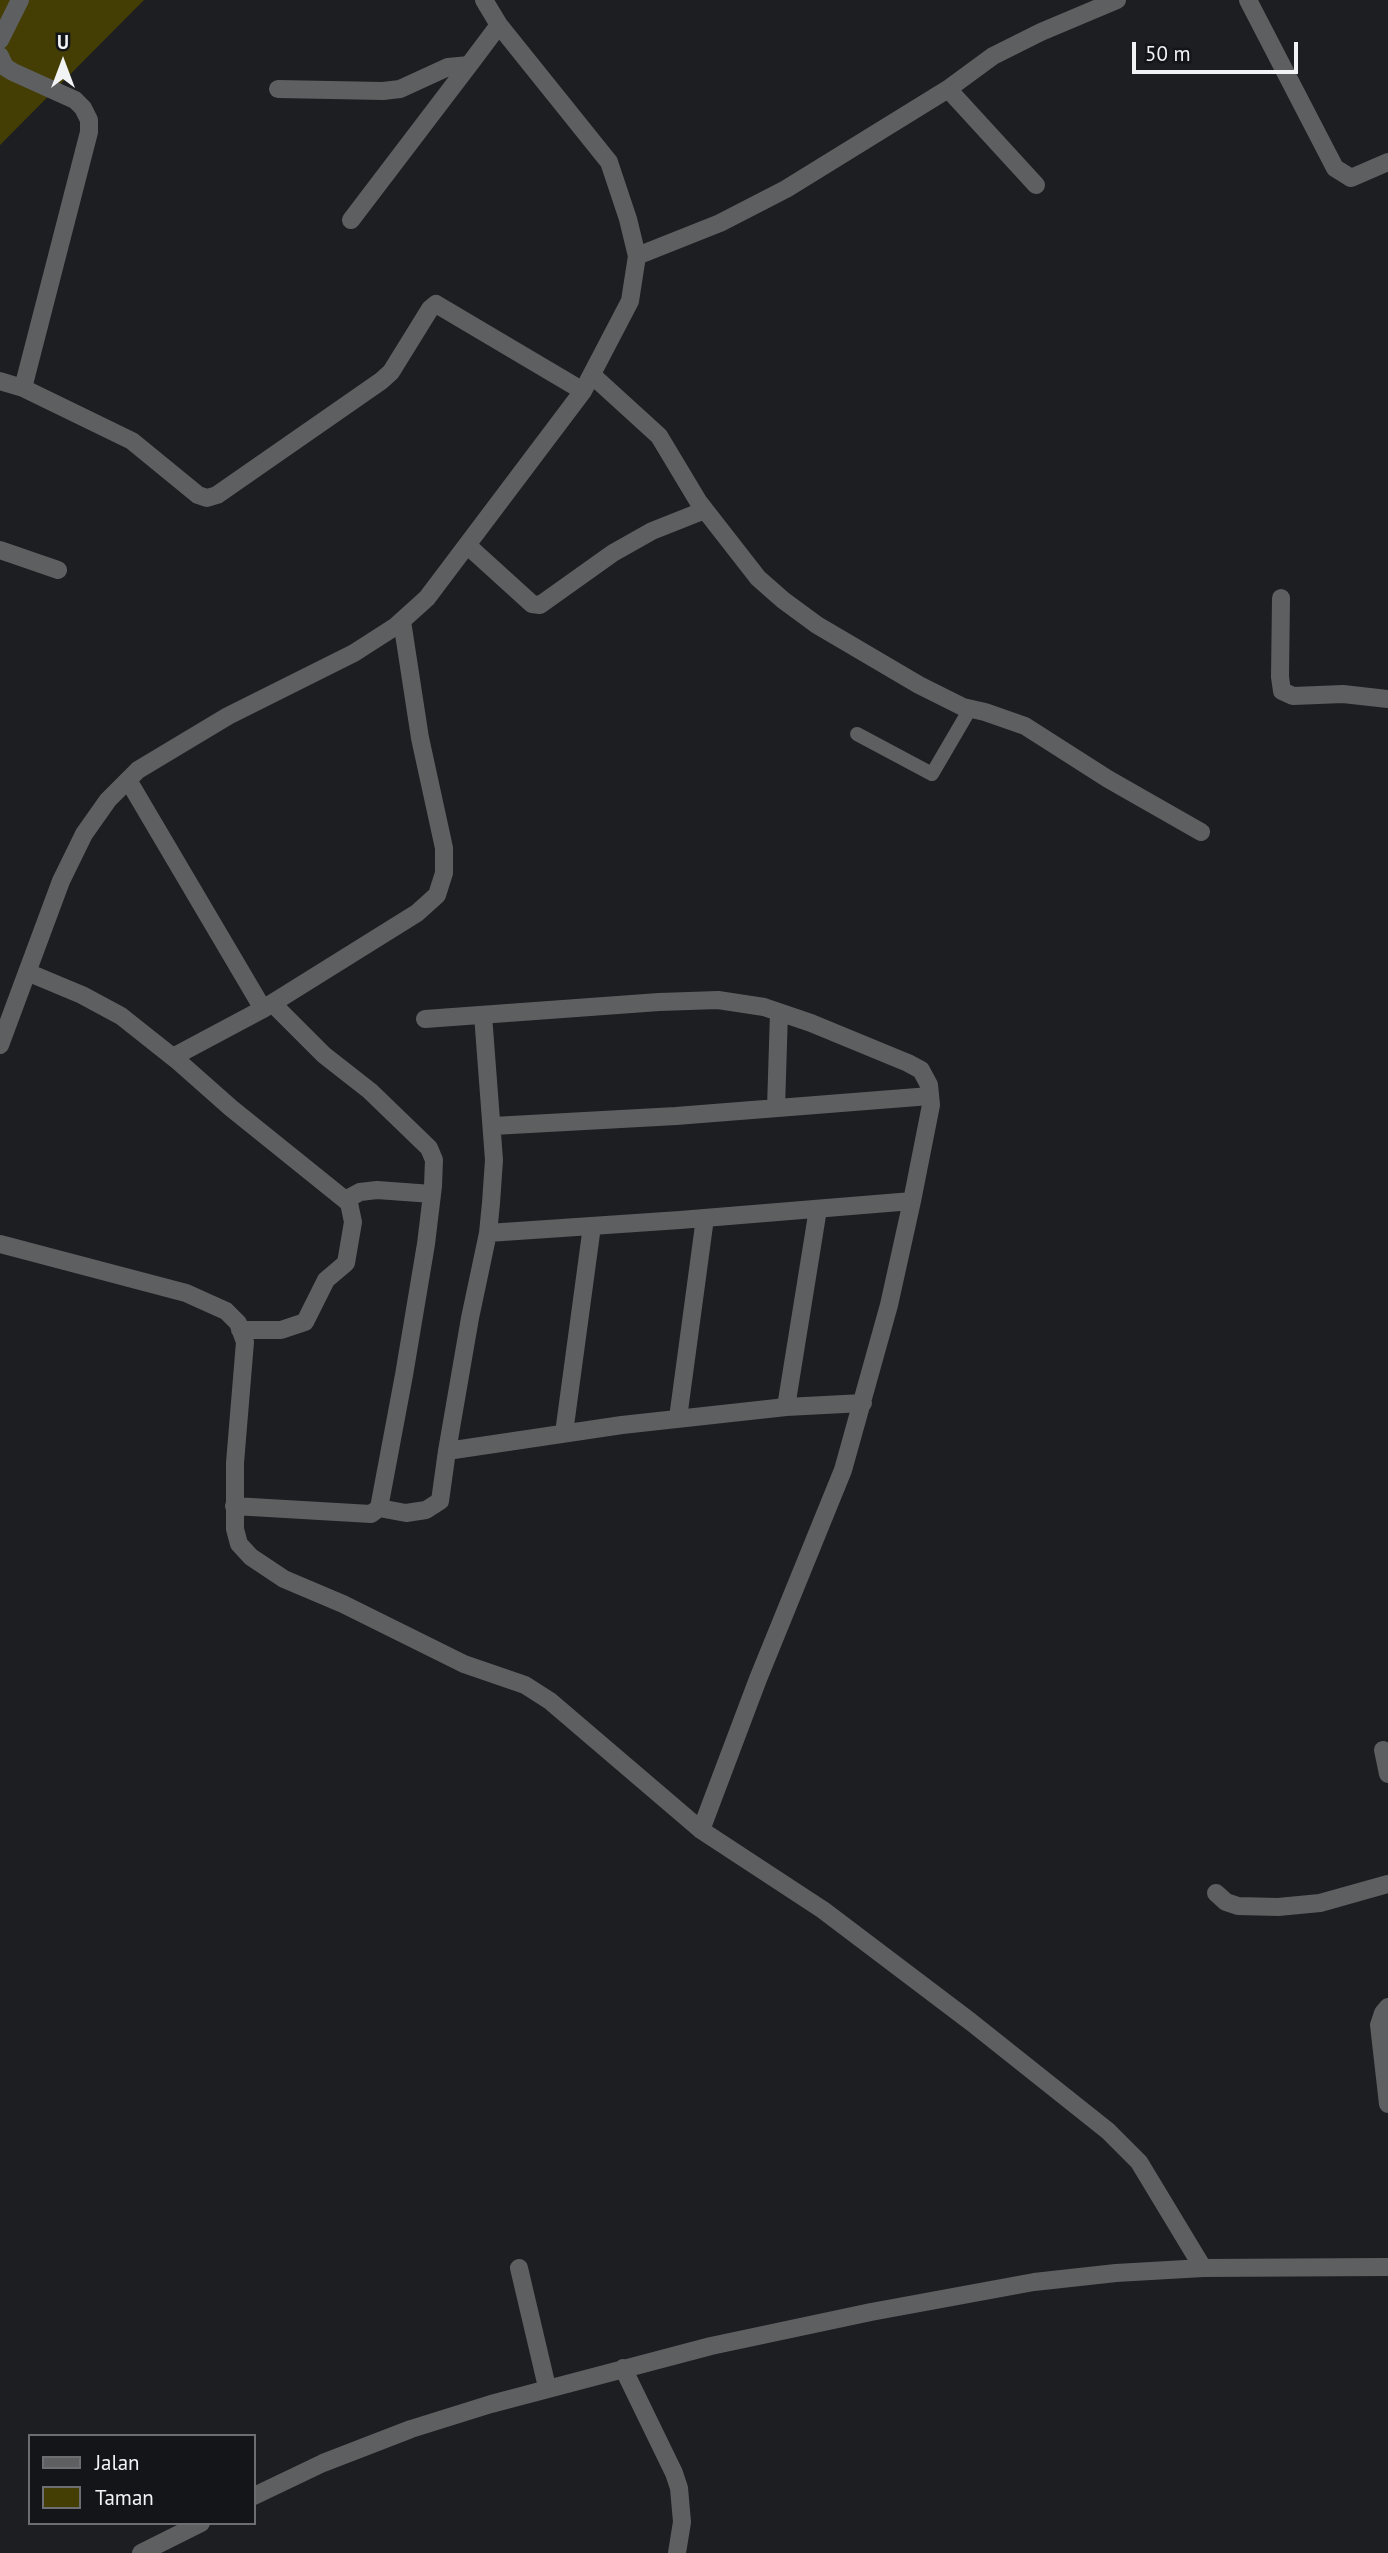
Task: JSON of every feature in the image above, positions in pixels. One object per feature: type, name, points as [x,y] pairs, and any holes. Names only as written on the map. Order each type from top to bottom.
[{"type":"street","points":[[0,40],[20,0]]},
{"type":"street","points":[[0,1045],[61,881],[84,834],[108,800],[138,770],[228,716],[354,653],[402,621],[427,598],[587,383],[630,301],[637,256],[609,162],[499,25],[484,0]]},
{"type":"street","points":[[637,256],[720,223],[786,189],[947,89],[993,56],[1041,32],[1117,0]]},
{"type":"street","points":[[1248,0],[1335,168],[1351,178],[1388,162]]},
{"type":"street","points":[[351,220],[499,25]]},
{"type":"street","points":[[0,56],[5,67],[13,72],[75,100],[89,120],[89,132],[23,388]]},
{"type":"street","points":[[278,89],[400,89],[448,67],[469,65]]},
{"type":"street","points":[[947,89],[1036,185]]},
{"type":"street","points":[[0,381],[23,388],[132,442],[198,495],[207,498],[217,495],[382,382],[436,304],[587,383],[659,436],[705,510],[758,578],[800,612],[949,701],[1025,726],[1108,779],[1201,832]]},
{"type":"street","points":[[467,545],[532,604],[540,605],[613,553],[652,531],[705,510]]},
{"type":"street","points":[[0,550],[58,570]]},
{"type":"street","points":[[1281,598],[1282,691],[1293,696],[1343,694],[1388,699]]},
{"type":"street","points":[[173,1057],[268,1006],[417,913],[437,895],[442,885],[444,848],[420,738],[402,621]]},
{"type":"street","points":[[128,780],[268,1006],[370,1091],[429,1148],[434,1160],[432,1194],[409,1349],[379,1508],[371,1514],[234,1506]]},
{"type":"street","points":[[27,972],[82,995],[121,1016],[345,1200],[352,1209],[353,1222],[346,1263],[326,1280],[305,1322],[281,1330],[240,1329]]},
{"type":"street","points":[[425,1018],[718,1000],[764,1007],[811,1023],[908,1063],[921,1070],[929,1085],[931,1105],[912,1200],[863,1403],[843,1470],[758,1679],[701,1830]]},
{"type":"street","points":[[776,1108],[779,1012]]},
{"type":"street","points":[[379,1508],[406,1513],[426,1510],[440,1501],[470,1318],[488,1233],[494,1160],[483,1015]]},
{"type":"street","points":[[493,1126],[930,1096]]},
{"type":"street","points":[[345,1200],[360,1192],[377,1190],[432,1194]]},
{"type":"street","points":[[488,1233],[912,1200]]},
{"type":"street","points":[[786,1407],[818,1209]]},
{"type":"street","points":[[678,1418],[705,1218]]},
{"type":"street","points":[[564,1433],[592,1226]]},
{"type":"street","points":[[0,1244],[186,1293],[226,1311],[238,1322],[245,1342],[235,1462],[235,1529],[239,1544],[284,1579],[343,1604],[464,1664],[524,1685],[550,1701],[701,1830],[823,1909],[1108,2131],[1139,2162],[1203,2268]]},
{"type":"street","points":[[447,1451],[678,1418],[786,1407],[863,1403]]},
{"type":"street","points":[[1383,1750],[1388,1774]]},
{"type":"street","points":[[1216,1893],[1226,1902],[1238,1906],[1278,1907],[1320,1902],[1388,1884]]},
{"type":"street","points":[[1388,2007],[1379,2025],[1388,2104]]},
{"type":"street","points":[[256,2495],[323,2463],[411,2429],[547,2387],[711,2346],[871,2312],[1034,2282],[1116,2273],[1203,2268],[1388,2267]]},
{"type":"street","points":[[519,2268],[547,2387]]},
{"type":"street","points":[[623,2368],[679,2488],[682,2522],[677,2553]]},
{"type":"street","points":[[141,2553],[197,2525]]},
{"type":"lane","points":[[858,734],[932,774],[970,709]]},
{"type":"green space","points":[[0,0],[144,0],[0,145]]}]
